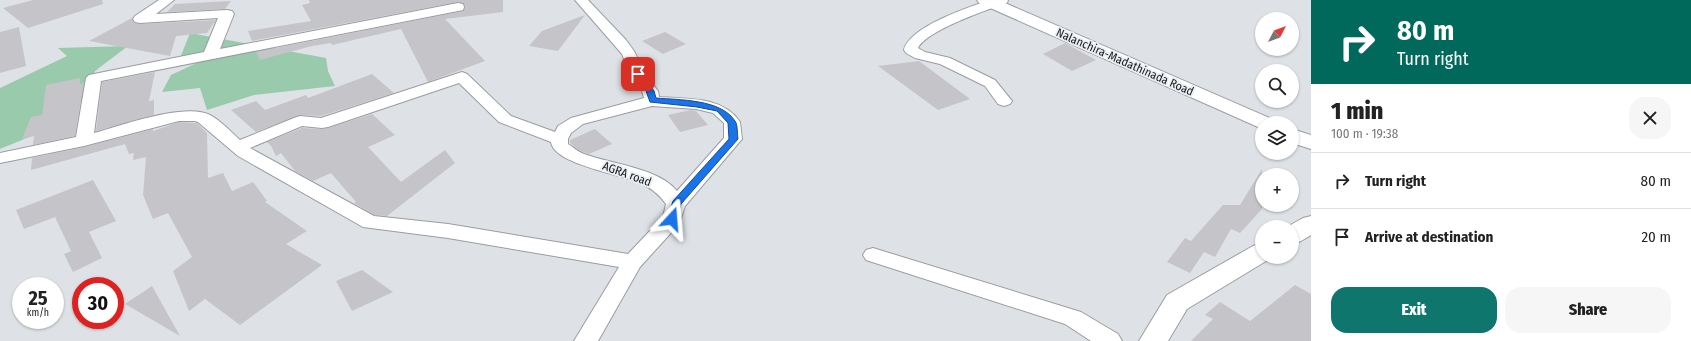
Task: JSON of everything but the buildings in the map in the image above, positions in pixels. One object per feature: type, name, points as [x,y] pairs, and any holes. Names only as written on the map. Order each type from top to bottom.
[{"type":"street","points":[[168,0],[140,19],[227,14],[210,55]]},
{"type":"street","points":[[581,0],[621,43],[629,54],[638,74],[650,91],[652,101]]},
{"type":"street","points":[[993,1],[942,25],[915,40],[912,44],[911,50],[920,55],[945,61],[990,83],[1004,101]]},
{"type":"street","name":"Nalanchira-Madathinada Road","points":[[993,1],[1255,119]]},
{"type":"street","points":[[84,141],[94,78],[458,7]]},
{"type":"street","points":[[239,147],[300,121],[322,123],[396,100],[462,76],[505,120],[559,139],[564,130],[577,121],[652,101],[697,104],[719,110],[732,122],[733,139],[676,204],[672,219],[633,262],[586,341]]},
{"type":"street","points":[[0,158],[84,141],[179,116],[196,116],[204,118],[244,152],[370,222],[448,231],[633,262]]},
{"type":"street","points":[[1299,138],[1311,143]]},
{"type":"street","name":"AGRA road","points":[[559,139],[560,146],[576,157],[645,178],[665,189],[676,204]]},
{"type":"street","points":[[1299,231],[1311,224]]},
{"type":"street","points":[[873,255],[1073,318],[1110,341]]},
{"type":"street","points":[[1153,341],[1176,302],[1255,256]]},
{"type":"green space","points":[[190,33],[326,58],[328,71],[335,86],[254,95],[207,110],[200,88],[162,92],[171,75],[203,60],[180,58]]},
{"type":"green space","points":[[128,46],[95,71],[76,111],[39,133],[0,149],[0,88],[67,56],[58,48]]},
{"type":"route","points":[[638,74],[650,91],[652,101],[697,104],[719,110],[732,122],[733,139],[676,204],[672,219]]}]
